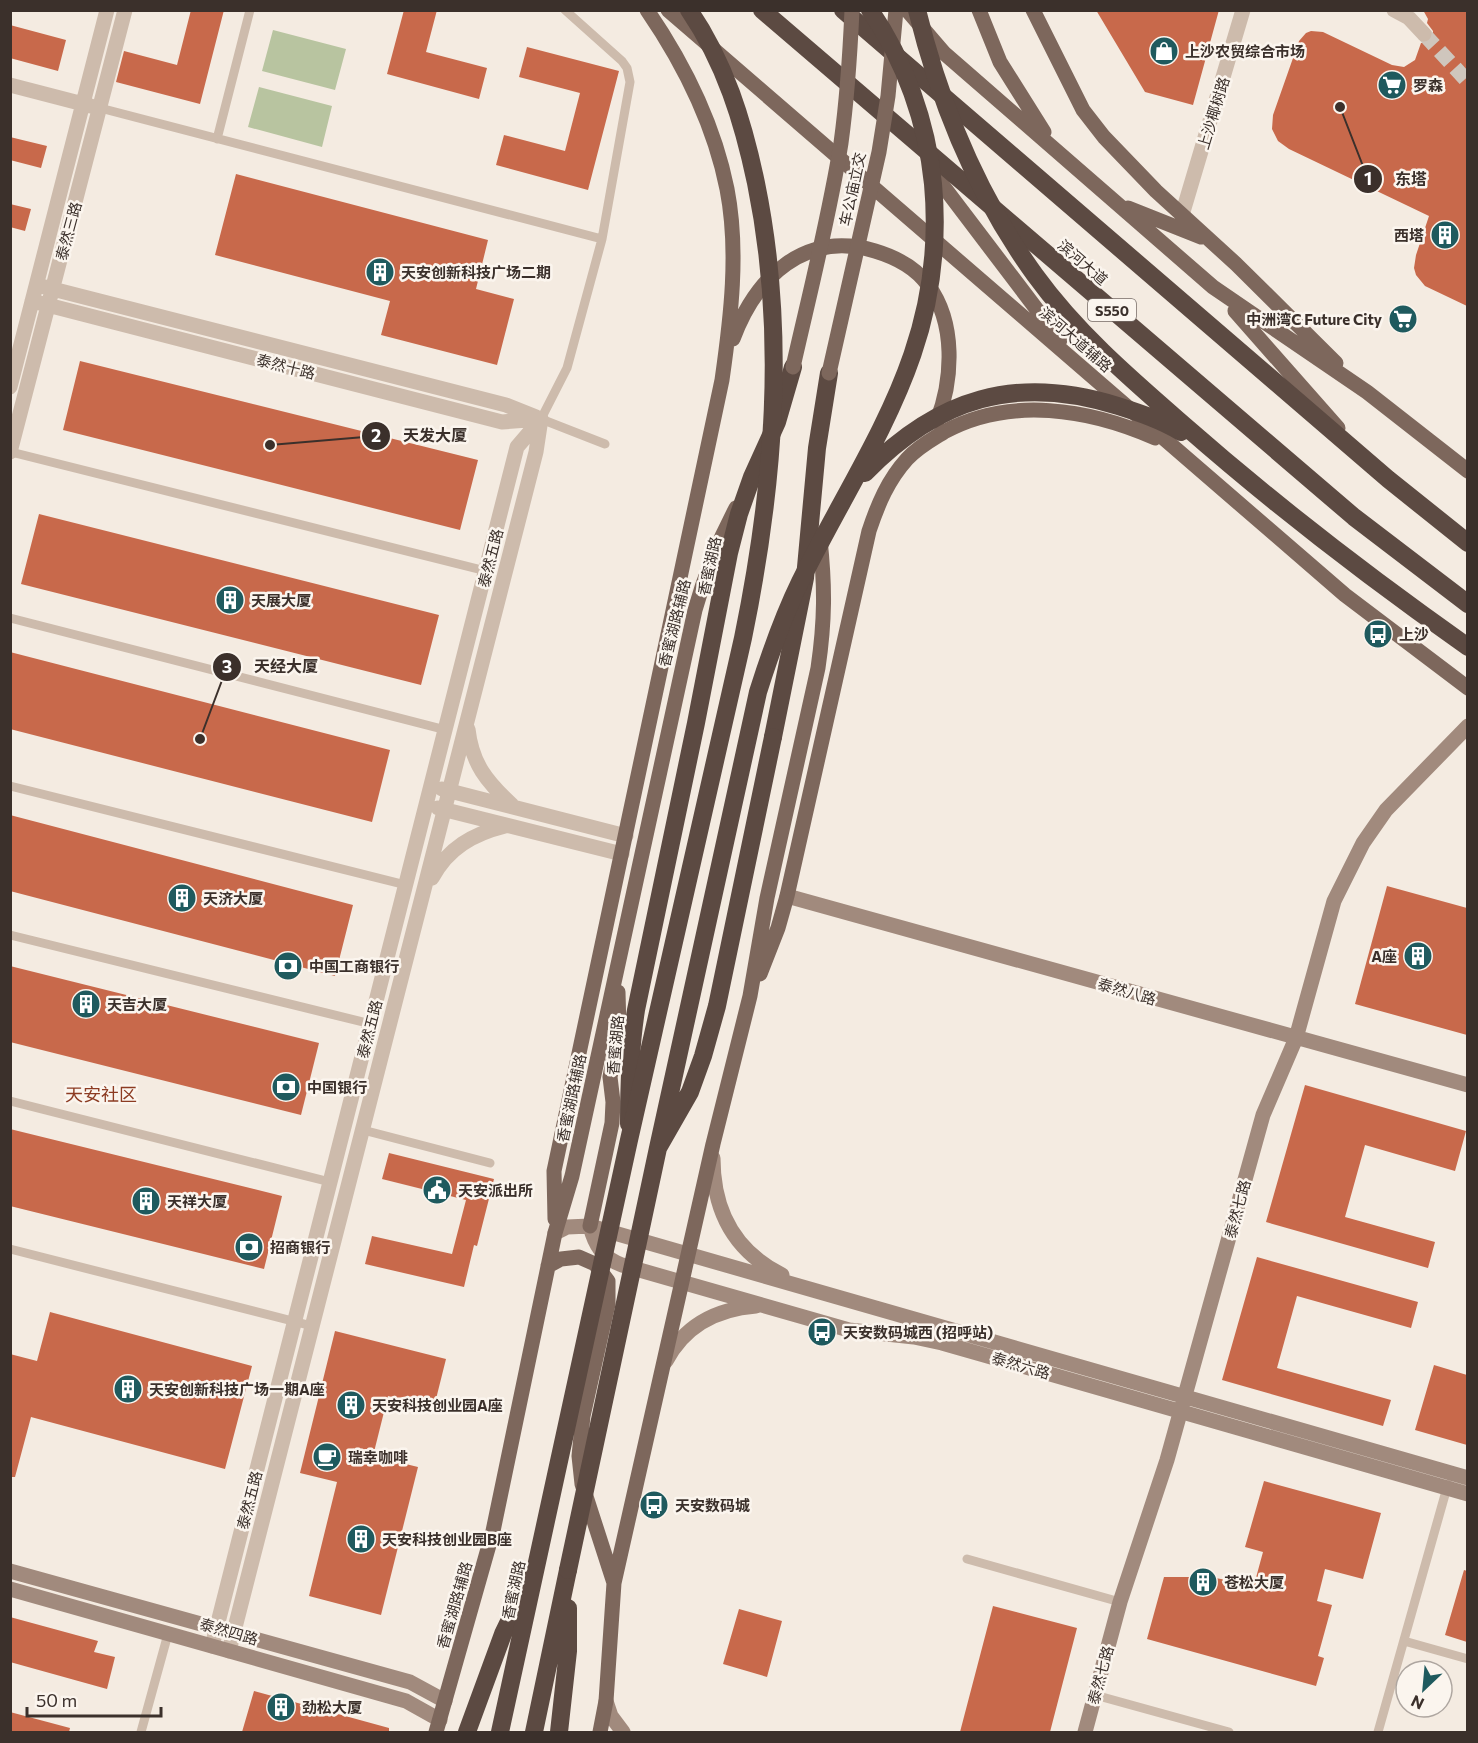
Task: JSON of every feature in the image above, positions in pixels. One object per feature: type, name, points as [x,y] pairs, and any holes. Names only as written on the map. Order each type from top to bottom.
[{"type":"highway","points":[[629,1140],[758,567],[773,423],[775,357],[771,281],[760,202],[737,107],[718,59],[689,10]]},
{"type":"highway","name":"滨河大道","points":[[762,10],[1354,518],[1467,604]]},
{"type":"highway","points":[[843,10],[1388,479],[1467,543]]},
{"type":"highway","points":[[534,1732],[758,692],[770,654],[792,600],[890,411],[923,324],[934,264],[934,197],[930,163],[923,129],[900,65],[870,10]]},
{"type":"highway","points":[[916,10],[939,84],[985,195],[1034,274],[1063,311],[1093,344],[1208,446],[1336,550],[1467,647]]},
{"type":"highway","name":"香蜜湖路","points":[[500,1732],[629,1140],[629,1078],[634,1018],[729,553],[752,477],[777,422],[793,367]]},
{"type":"highway","points":[[658,1148],[690,1092],[717,1006],[805,578],[820,425],[829,374]]},
{"type":"highway","points":[[851,488],[884,455],[930,422],[955,408],[979,399],[1023,391],[1074,394],[1104,402],[1143,414],[1208,446]]},
{"type":"highway","points":[[467,1732],[503,1634],[538,1563]]},
{"type":"highway","points":[[560,1732],[568,1651],[568,1570]]},
{"type":"main road","points":[[555,1233],[554,1172],[722,380],[732,297],[732,240],[727,189],[694,89],[647,10]]},
{"type":"main road","name":"滨河大道辅路","points":[[668,10],[1345,595],[1467,688]]},
{"type":"main road","name":"车公庙立交","points":[[793,367],[840,144],[849,76],[852,10]]},
{"type":"main road","name":"车公庙立交","points":[[829,374],[879,152],[888,96],[896,10]]},
{"type":"main road","points":[[907,10],[944,53],[1213,287],[1366,392],[1467,471]]},
{"type":"main road","points":[[980,10],[999,62],[1056,149]]},
{"type":"main road","points":[[1033,10],[1083,110],[1104,137],[1155,191],[1212,242],[1366,392]]},
{"type":"main road","points":[[898,127],[1078,365]]},
{"type":"main road","points":[[1118,204],[1212,242]]},
{"type":"main road","points":[[722,380],[742,316],[756,292],[774,272],[792,259],[813,249],[837,246],[864,248],[889,255],[912,269],[928,285],[939,306],[946,329],[949,376],[944,402],[937,422],[926,442]]},
{"type":"main road","points":[[1213,287],[1339,428],[1388,479]]},
{"type":"main road","points":[[750,996],[778,928],[787,896],[869,531],[878,505],[891,479],[908,458],[926,442],[953,427],[982,416],[1014,411],[1053,410],[1091,416],[1121,424],[1171,446]]},
{"type":"main road","name":"香蜜湖路辅路","points":[[438,1726],[493,1531],[555,1233],[572,1176],[695,610],[718,542],[752,477]]},
{"type":"main road","points":[[600,1732],[606,1701],[614,1583],[713,1144],[750,996],[767,898],[818,668],[824,630],[825,587],[814,478]]},
{"type":"main road","points":[[590,1226],[612,1123],[613,1102],[610,1077],[619,1029],[617,968]]},
{"type":"main road","points":[[548,1266],[561,1259],[579,1257],[596,1264],[608,1281],[610,1293],[583,1416],[579,1456],[582,1484],[614,1583]]},
{"type":"street","name":"泰然三路","points":[[10,387],[107,10]]},
{"type":"street","name":"泰然三路","points":[[10,452],[125,10]]},
{"type":"street","name":"上沙椰树路","points":[[1182,215],[1243,10]]},
{"type":"street","points":[[1394,10],[1409,18],[1424,34]]},
{"type":"street","points":[[10,85],[100,108]]},
{"type":"street","name":"泰然十路","points":[[37,285],[495,402],[541,419]]},
{"type":"street","name":"泰然十路","points":[[32,302],[502,422],[541,419]]},
{"type":"street","name":"泰然五路","points":[[212,1646],[517,447],[541,419]]},
{"type":"street","name":"泰然五路","points":[[229,1651],[536,452],[541,419]]},
{"type":"street","points":[[467,724],[470,745],[484,776],[514,807]]},
{"type":"street","name":"泰然七路","points":[[1084,1732],[1120,1602],[1167,1460],[1263,1115],[1296,1038],[1334,902],[1355,857],[1386,810],[1467,726]]},
{"type":"street","points":[[431,786],[626,836]]},
{"type":"street","points":[[426,805],[622,854]]},
{"type":"street","points":[[424,891],[436,869],[457,846],[488,830],[507,825]]},
{"type":"street","name":"泰然八路","points":[[787,896],[1467,1085]]},
{"type":"street","name":"泰然六路","points":[[713,1144],[713,1180],[722,1216],[736,1238],[755,1258],[806,1287]]},
{"type":"street","name":"泰然六路","points":[[590,1226],[593,1240],[599,1249],[614,1262],[849,1330],[929,1339],[1467,1478]]},
{"type":"street","name":"泰然六路","points":[[555,1233],[567,1227],[590,1226],[806,1287],[1467,1494]]},
{"type":"street","points":[[662,1369],[674,1347],[686,1332],[703,1322],[740,1307],[763,1305]]},
{"type":"street","name":"泰然四路","points":[[10,1571],[410,1682],[445,1701]]},
{"type":"street","name":"泰然四路","points":[[10,1589],[406,1701],[438,1726]]},
{"type":"street","points":[[606,1701],[611,1716],[623,1732]]},
{"type":"lane","points":[[217,139],[250,10]]},
{"type":"lane","name":"泰然五路","points":[[541,419],[567,368],[602,239],[630,92],[629,75],[622,60],[565,10]]},
{"type":"lane","points":[[100,108],[602,239]]},
{"type":"lane","name":"泰然十路","points":[[541,419],[605,444]]},
{"type":"lane","points":[[10,452],[486,571]]},
{"type":"lane","points":[[10,618],[446,730]]},
{"type":"lane","points":[[10,786],[406,885]]},
{"type":"lane","points":[[10,935],[371,1024]]},
{"type":"lane","points":[[10,1101],[330,1182]]},
{"type":"lane","points":[[363,1130],[490,1163]]},
{"type":"lane","points":[[10,1249],[312,1326]]},
{"type":"lane","points":[[1378,1732],[1451,1473]]},
{"type":"lane","points":[[967,1559],[1120,1602]]},
{"type":"lane","points":[[141,1732],[168,1634]]},
{"type":"lane","points":[[1404,1641],[1467,1659]]},
{"type":"lane","points":[[1095,1695],[1229,1732]]},
{"type":"green space","points":[[273,30],[346,49],[335,90],[262,71]]},
{"type":"green space","points":[[259,87],[332,106],[322,147],[248,127]]},
{"type":"building","points":[[191,10],[224,10],[200,104],[116,82],[124,51],[177,65]]},
{"type":"building","points":[[404,10],[437,10],[426,52],[487,68],[479,99],[387,74]]},
{"type":"building","name":"上沙农贸综合市场","points":[[1096,10],[1219,10],[1193,105],[1145,92]]},
{"type":"building","points":[[1423,10],[1467,10],[1467,306],[1425,286],[1416,275],[1414,268],[1416,255],[1429,216],[1289,149],[1278,141],[1272,129],[1273,115],[1299,41],[1306,33],[1323,32],[1392,65],[1404,67],[1415,60],[1421,43],[1427,43],[1433,37],[1433,31],[1427,23],[1428,19]]},
{"type":"building","points":[[10,25],[66,40],[58,71],[10,58]]},
{"type":"building","points":[[527,47],[619,71],[588,190],[496,165],[504,135],[565,151],[580,93],[519,77]]},
{"type":"building","points":[[10,137],[47,146],[41,168],[10,160]]},
{"type":"building","name":"天安创新科技广场二期","points":[[236,174],[488,240],[476,289],[514,299],[497,365],[381,335],[390,301],[215,255]]},
{"type":"building","points":[[10,204],[31,209],[25,231],[10,227]]},
{"type":"building","points":[[80,361],[478,460],[460,530],[63,430]]},
{"type":"building","name":"天展大厦","points":[[39,514],[439,615],[421,685],[21,584]]},
{"type":"building","points":[[10,652],[390,750],[372,822],[10,729]]},
{"type":"building","name":"天济大厦","points":[[10,815],[353,905],[335,976],[10,891]]},
{"type":"building","name":"A座","points":[[1387,886],[1467,908],[1467,1035],[1355,1004]]},
{"type":"building","name":"天吉大厦","points":[[10,966],[319,1043],[301,1115],[10,1042]]},
{"type":"building","points":[[1305,1085],[1466,1131],[1455,1171],[1365,1145],[1345,1217],[1435,1242],[1428,1268],[1266,1222]]},
{"type":"building","name":"天祥大厦","points":[[10,1129],[282,1196],[264,1269],[10,1206]]},
{"type":"building","points":[[389,1153],[494,1179],[464,1287],[365,1264],[372,1236],[452,1254],[466,1200],[382,1179]]},
{"type":"building","points":[[1257,1257],[1418,1302],[1411,1328],[1297,1296],[1277,1368],[1391,1400],[1383,1426],[1222,1380]]},
{"type":"building","name":"天安创新科技广场一期A座","points":[[50,1312],[252,1366],[225,1469],[31,1417],[15,1477],[10,1477],[10,1354],[37,1361]]},
{"type":"building","points":[[335,1331],[446,1359],[434,1407],[388,1396],[373,1456],[418,1467],[381,1615],[309,1596],[337,1482],[300,1473]]},
{"type":"building","points":[[1434,1365],[1467,1375],[1467,1445],[1415,1430]]},
{"type":"building","name":"苍松大厦","points":[[1264,1481],[1381,1513],[1363,1579],[1325,1569],[1317,1601],[1332,1605],[1318,1656],[1324,1658],[1316,1686],[1147,1639],[1164,1577],[1210,1577],[1254,1585],[1263,1552],[1245,1547]]},
{"type":"building","points":[[1464,1570],[1467,1571],[1467,1642],[1445,1635]]},
{"type":"building","points":[[993,1606],[1077,1628],[1050,1732],[960,1732]]},
{"type":"building","points":[[739,1609],[782,1621],[767,1677],[723,1664]]},
{"type":"building","points":[[10,1617],[98,1641],[94,1652],[115,1657],[107,1689],[10,1662]]},
{"type":"building","name":"劲松大厦","points":[[254,1691],[389,1728],[389,1732],[242,1732]]},
{"type":"building","points":[[10,1712],[70,1728],[69,1732],[10,1732]]},
{"type":"tunnel","points":[[1424,34],[1468,82]]},
{"type":"place","name":"上沙农贸综合市场","points":[[1164,51]]},
{"type":"place","name":"罗森","points":[[1392,85]]},
{"type":"place","name":"东塔","points":[[1340,107]]},
{"type":"place","name":"西塔","points":[[1445,235]]},
{"type":"place","name":"天安创新科技广场二期","points":[[380,272]]},
{"type":"place","name":"中洲湾C Future City","points":[[1403,319]]},
{"type":"place","name":"天发大厦","points":[[270,445]]},
{"type":"place","name":"天展大厦","points":[[230,600]]},
{"type":"place","name":"上沙","points":[[1378,634]]},
{"type":"place","name":"天经大厦","points":[[200,739]]},
{"type":"place","name":"天济大厦","points":[[182,898]]},
{"type":"place","name":"A座","points":[[1418,956]]},
{"type":"place","name":"中国工商银行","points":[[288,966]]},
{"type":"place","name":"天吉大厦","points":[[86,1004]]},
{"type":"place","name":"中国银行","points":[[286,1087]]},
{"type":"place","name":"天安派出所","points":[[437,1190]]},
{"type":"place","name":"天祥大厦","points":[[146,1201]]},
{"type":"place","name":"招商银行","points":[[249,1247]]},
{"type":"place","name":"天安数码城西 (招呼站)","points":[[822,1332]]},
{"type":"place","name":"天安创新科技广场一期A座","points":[[128,1389]]},
{"type":"place","name":"天安科技创业园A座","points":[[351,1405]]},
{"type":"place","name":"瑞幸咖啡","points":[[327,1457]]},
{"type":"place","name":"天安数码城","points":[[654,1505]]},
{"type":"place","name":"天安科技创业园B座","points":[[361,1539]]},
{"type":"place","name":"苍松大厦","points":[[1203,1582]]},
{"type":"place","name":"劲松大厦","points":[[281,1707]]},
{"type":"district","name":"天安社区","points":[[101,1094]]}]
